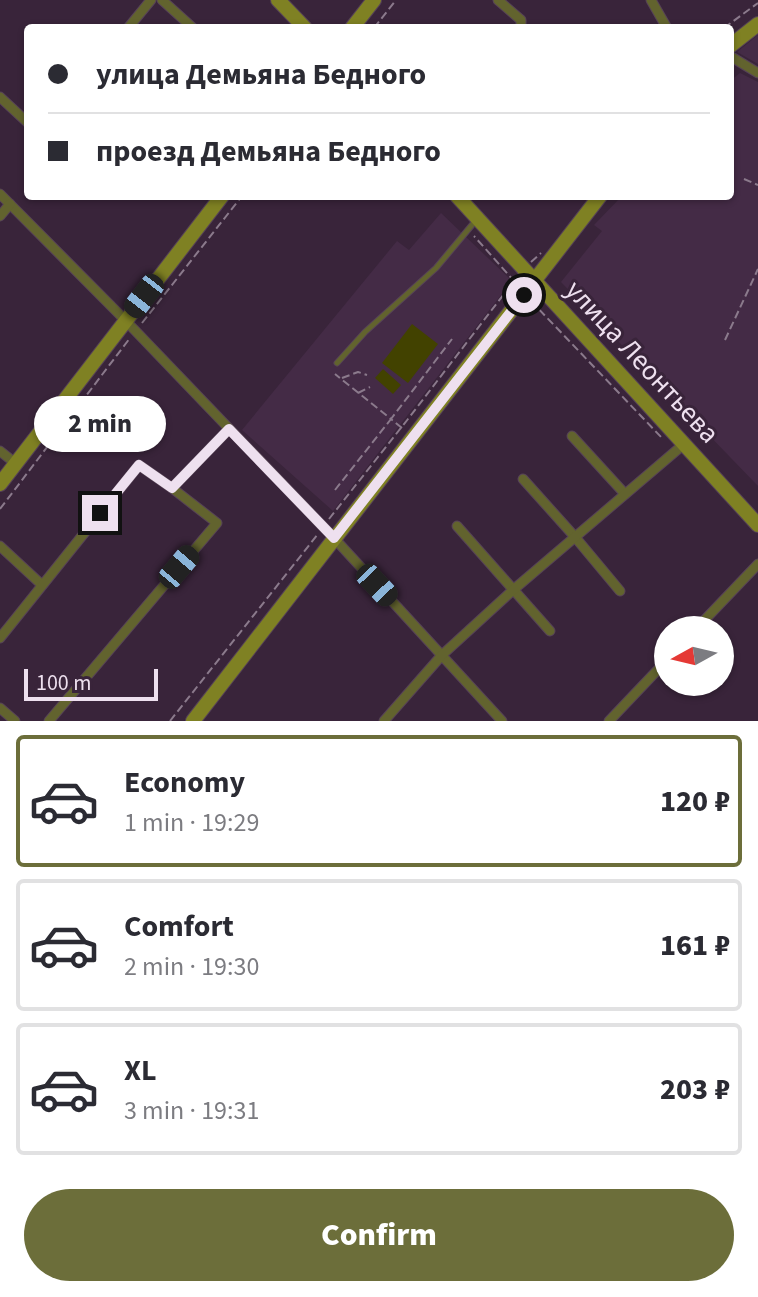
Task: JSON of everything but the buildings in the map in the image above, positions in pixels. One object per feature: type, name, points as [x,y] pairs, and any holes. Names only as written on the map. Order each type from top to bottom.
[{"type":"street","points":[[131,24],[151,0]]},
{"type":"street","points":[[162,0],[189,24]]},
{"type":"street","points":[[278,0],[301,24]]},
{"type":"street","points":[[355,24],[374,0]]},
{"type":"street","points":[[498,0],[521,20],[521,24]]},
{"type":"street","points":[[651,0],[665,24]]},
{"type":"street","points":[[734,43],[758,24]]},
{"type":"street","points":[[734,58],[758,73]]},
{"type":"street","points":[[0,97],[24,119]]},
{"type":"street","points":[[0,194],[334,538],[502,721]]},
{"type":"street","points":[[0,484],[130,326],[219,200]]},
{"type":"street","name":"улица Леонтьева","points":[[459,200],[473,224],[534,282],[680,448],[758,525]]},
{"type":"street","points":[[193,721],[597,200]]},
{"type":"street","points":[[0,216],[10,204]]},
{"type":"street","points":[[172,488],[229,429]]},
{"type":"street","points":[[572,436],[625,494]]},
{"type":"street","points":[[384,721],[442,655],[513,590],[680,448]]},
{"type":"street","points":[[0,451],[15,463]]},
{"type":"street","points":[[0,638],[139,465],[217,523],[49,721]]},
{"type":"street","points":[[523,479],[620,591]]},
{"type":"street","points":[[457,526],[550,631]]},
{"type":"street","points":[[0,546],[42,585]]},
{"type":"street","points":[[708,616],[758,564]]},
{"type":"street","points":[[609,721],[654,674]]},
{"type":"street","points":[[0,708],[15,721]]},
{"type":"lane","points":[[337,363],[365,332],[436,268],[473,224]]},
{"type":"path","points":[[377,24],[396,0]]},
{"type":"path","points":[[729,24],[758,3]]},
{"type":"path","points":[[744,179],[758,185]]},
{"type":"path","points":[[0,509],[130,326],[239,200]]},
{"type":"path","points":[[170,721],[514,281],[473,224]]},
{"type":"path","points":[[725,340],[758,269]]},
{"type":"path","points":[[511,284],[591,362],[617,392],[680,448]]},
{"type":"path","points":[[335,490],[452,339]]},
{"type":"path","points":[[341,379],[358,372],[367,375]]},
{"type":"path","points":[[335,374],[402,428]]},
{"type":"path","points":[[358,393],[370,387]]},
{"type":"shaded area","points":[[758,35],[758,64],[737,52]]},
{"type":"shaded area","points":[[740,73],[758,82],[758,486],[561,282],[602,231],[594,225],[618,200],[734,200],[734,78]]},
{"type":"shaded area","points":[[441,213],[512,281],[333,511],[242,430],[397,241],[409,250]]},
{"type":"shaded area","points":[[412,324],[438,344],[408,383],[382,363]]},
{"type":"shaded area","points":[[383,369],[401,385],[393,394],[375,378]]},
{"type":"route","points":[[100,513],[139,465],[172,488],[229,429],[334,538],[524,295]]}]
